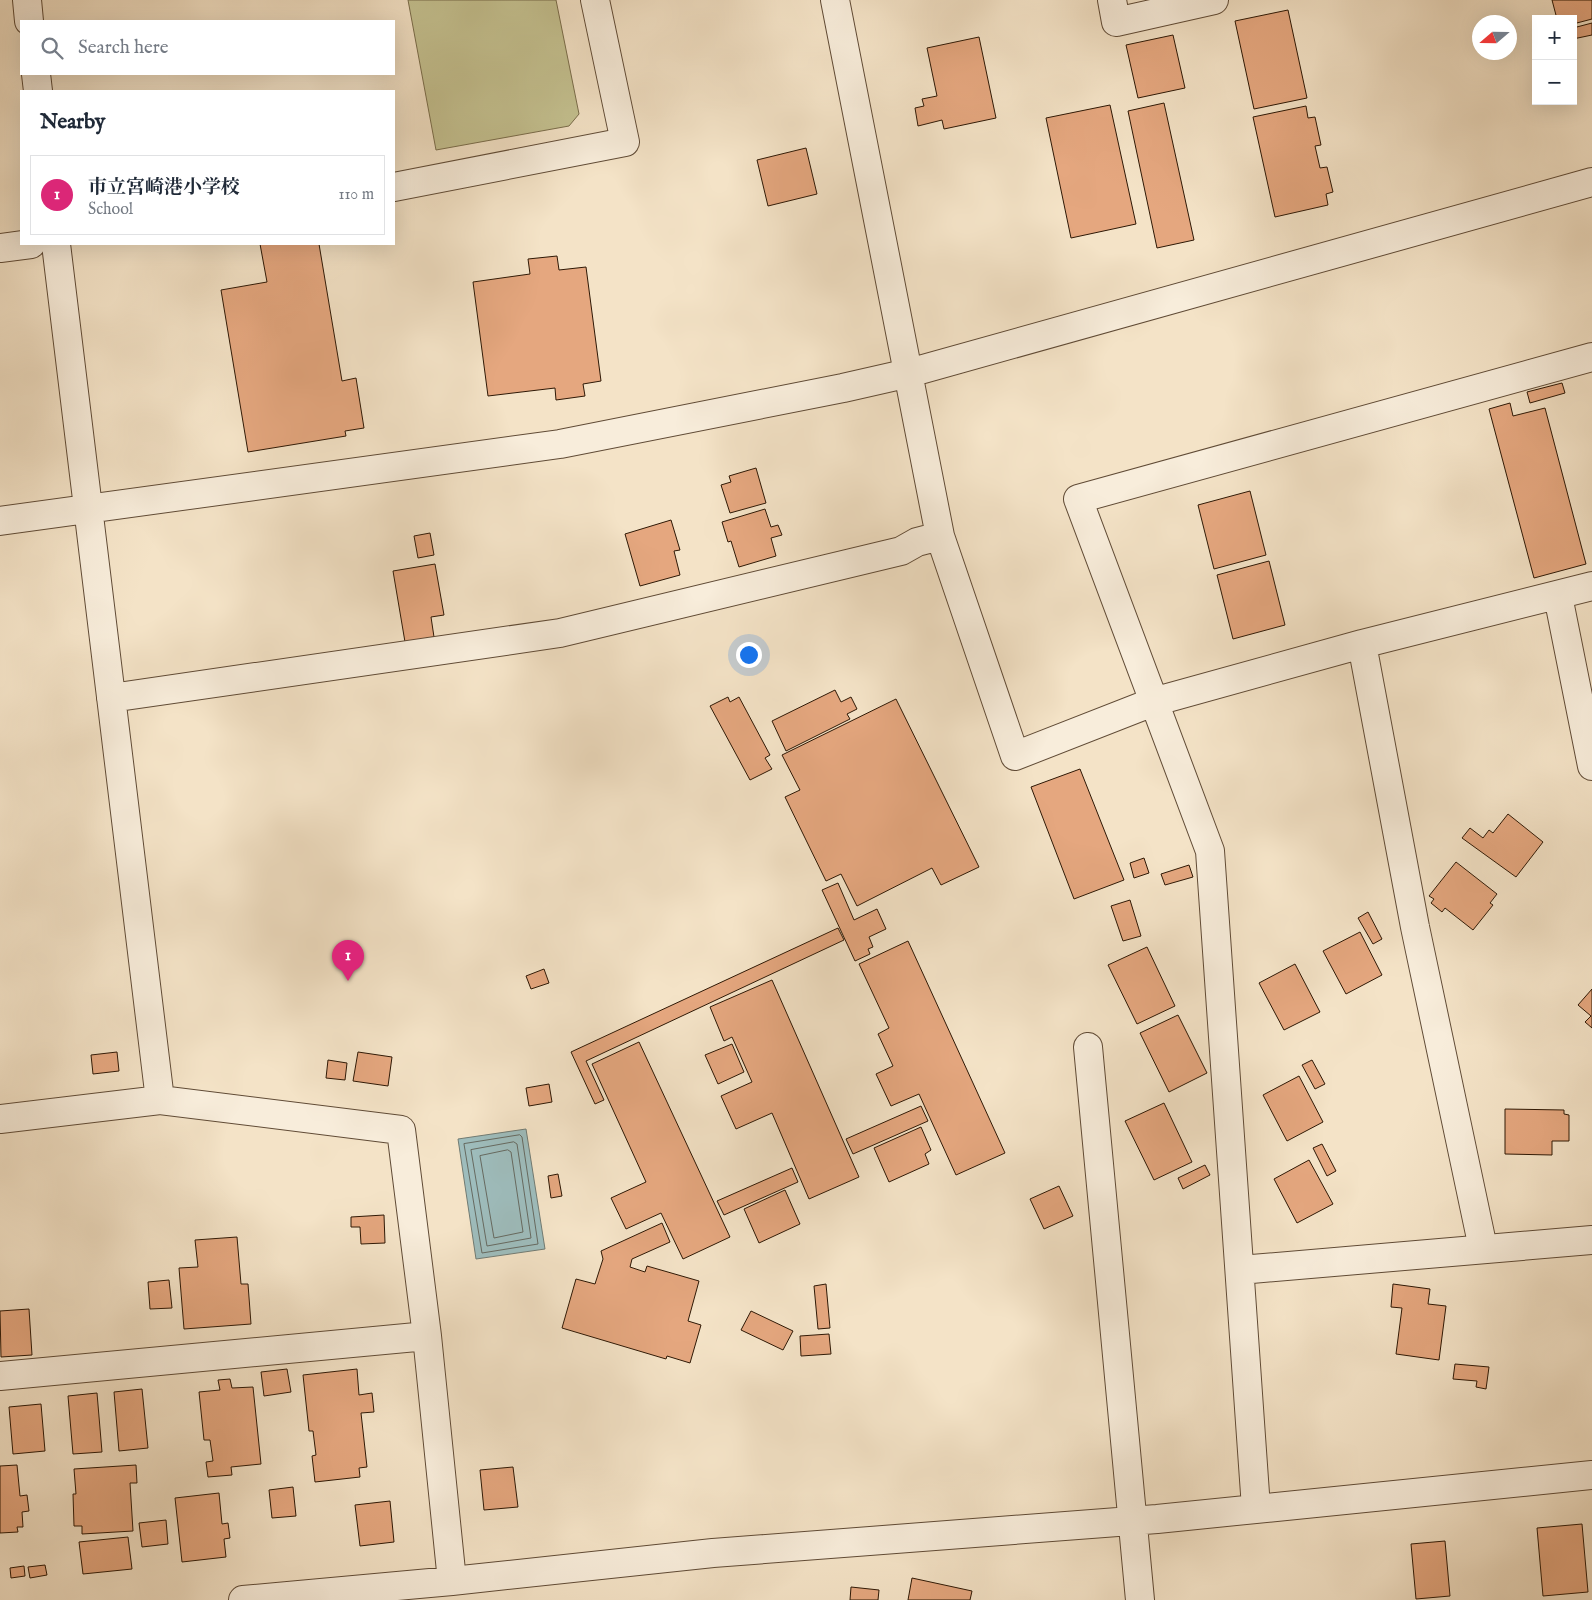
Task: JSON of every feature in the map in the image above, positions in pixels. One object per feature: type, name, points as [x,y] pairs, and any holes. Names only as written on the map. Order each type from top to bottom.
[{"type":"street","points":[[27,0],[29,20]]},
{"type":"street","points":[[395,187],[625,142],[595,0]]},
{"type":"street","points":[[834,0],[940,536],[1015,756],[1153,702],[1362,644],[1592,586]]},
{"type":"street","points":[[1112,0],[1116,22],[1214,0]]},
{"type":"street","points":[[36,75],[38,90]]},
{"type":"street","points":[[0,521],[560,444],[843,388],[909,373],[1592,182]]},
{"type":"street","points":[[0,248],[23,245]]},
{"type":"street","points":[[56,245],[160,1100]]},
{"type":"street","points":[[1256,1508],[1210,851],[1078,499],[1592,357]]},
{"type":"street","points":[[111,698],[560,633],[900,550],[917,542],[940,536]]},
{"type":"street","points":[[1558,596],[1592,766]]},
{"type":"street","points":[[1362,644],[1415,927],[1483,1248]]},
{"type":"street","points":[[1088,1047],[1140,1600]]},
{"type":"street","points":[[0,1119],[160,1100],[401,1130],[427,1336],[452,1581]]},
{"type":"street","points":[[1240,1270],[1592,1240]]},
{"type":"street","points":[[0,1376],[427,1336]]},
{"type":"street","points":[[243,1600],[452,1581],[712,1553],[1132,1521],[1592,1475]]},
{"type":"shaded area","points":[[408,0],[556,0],[579,114],[569,126],[436,150]]},
{"type":"water","points":[[526,1129],[545,1249],[476,1259],[458,1139]]},
{"type":"building","points":[[1552,0],[1592,0],[1592,19],[1577,23],[1577,15],[1556,15]]},
{"type":"building","points":[[1288,10],[1307,98],[1254,109],[1235,21]]},
{"type":"building","points":[[1592,23],[1592,35],[1577,38],[1577,27]]},
{"type":"building","points":[[1173,35],[1185,88],[1138,98],[1126,45]]},
{"type":"building","points":[[979,37],[996,118],[944,129],[942,120],[918,126],[915,108],[924,106],[922,99],[937,96],[927,48]]},
{"type":"building","points":[[1164,103],[1194,240],[1157,248],[1128,111]]},
{"type":"building","points":[[1110,105],[1136,224],[1071,238],[1046,118]]},
{"type":"building","points":[[1306,106],[1308,118],[1315,117],[1321,145],[1315,146],[1320,168],[1327,167],[1333,192],[1326,194],[1328,205],[1275,217],[1253,117]]},
{"type":"building","points":[[806,148],[817,194],[768,206],[757,160]]},
{"type":"building","points":[[260,245],[319,245],[342,381],[356,378],[364,428],[345,431],[346,436],[248,452],[221,290],[267,282]]},
{"type":"building","points":[[557,256],[559,270],[586,267],[601,381],[583,384],[585,396],[556,400],[555,388],[488,396],[473,282],[530,274],[528,259]]},
{"type":"building","points":[[1562,383],[1565,393],[1530,403],[1527,392]]},
{"type":"building","points":[[1510,403],[1513,416],[1545,408],[1586,564],[1534,578],[1489,409]]},
{"type":"building","points":[[756,468],[766,503],[730,513],[721,485],[731,482],[729,476]]},
{"type":"building","points":[[1250,491],[1266,555],[1214,569],[1198,505]]},
{"type":"building","points":[[765,509],[771,527],[778,525],[782,535],[771,538],[776,556],[739,567],[731,541],[728,542],[722,522]]},
{"type":"building","points":[[671,520],[680,550],[674,551],[680,575],[640,586],[625,534]]},
{"type":"building","points":[[430,533],[434,555],[418,558],[414,536]]},
{"type":"building","points":[[1269,561],[1285,625],[1233,639],[1217,575]]},
{"type":"building","points":[[435,564],[444,615],[431,617],[434,637],[405,642],[393,571]]},
{"type":"building","points":[[835,690],[841,702],[851,697],[857,709],[847,714],[850,719],[786,751],[772,721]]},
{"type":"building","points":[[728,697],[730,702],[739,697],[770,755],[765,758],[772,769],[750,780],[710,706]]},
{"type":"building","points":[[896,699],[979,867],[941,885],[932,868],[857,906],[841,874],[826,881],[785,797],[800,790],[782,755]]},
{"type":"building","points":[[1080,769],[1124,880],[1074,899],[1031,787]]},
{"type":"building","points":[[1508,814],[1543,842],[1516,877],[1462,838],[1470,828],[1483,838],[1489,830],[1493,833]]},
{"type":"building","points":[[1144,858],[1149,873],[1134,878],[1130,863]]},
{"type":"building","points":[[1456,862],[1497,894],[1490,903],[1493,905],[1473,930],[1445,908],[1442,912],[1431,903],[1434,899],[1429,896]]},
{"type":"building","points":[[1189,865],[1193,877],[1165,885],[1161,874]]},
{"type":"building","points":[[838,883],[854,920],[877,909],[886,929],[869,937],[873,947],[868,949],[870,954],[855,961],[822,890]]},
{"type":"building","points":[[1130,900],[1141,936],[1123,941],[1111,906]]},
{"type":"building","points":[[1368,912],[1382,939],[1373,944],[1358,918]]},
{"type":"building","points":[[838,928],[844,940],[586,1061],[604,1100],[595,1104],[571,1052]]},
{"type":"building","points":[[1360,932],[1382,975],[1346,994],[1323,951]]},
{"type":"building","points":[[908,941],[1005,1153],[956,1175],[919,1094],[891,1106],[876,1074],[893,1066],[878,1034],[889,1028],[859,964]]},
{"type":"building","points":[[1147,947],[1175,1006],[1137,1024],[1108,965]]},
{"type":"building","points":[[1295,964],[1320,1012],[1284,1030],[1259,983]]},
{"type":"building","points":[[544,969],[549,983],[531,989],[526,976]]},
{"type":"building","points":[[772,980],[859,1177],[809,1199],[772,1113],[736,1129],[721,1096],[752,1082],[732,1037],[724,1041],[710,1007]]},
{"type":"building","points":[[1592,989],[1592,1028],[1585,1022],[1591,1016],[1578,1005]]},
{"type":"building","points":[[1178,1015],[1207,1073],[1169,1092],[1140,1033]]},
{"type":"building","points":[[639,1042],[730,1237],[683,1259],[661,1213],[626,1229],[611,1198],[646,1182],[592,1064]]},
{"type":"building","points":[[732,1044],[744,1072],[718,1084],[705,1055]]},
{"type":"building","points":[[117,1052],[119,1071],[93,1074],[91,1055]]},
{"type":"building","points":[[358,1052],[392,1057],[388,1086],[353,1081]]},
{"type":"building","points":[[328,1060],[347,1063],[345,1080],[326,1078]]},
{"type":"building","points":[[1312,1060],[1325,1084],[1315,1089],[1302,1065]]},
{"type":"building","points":[[1299,1076],[1323,1122],[1287,1141],[1263,1095]]},
{"type":"building","points":[[549,1084],[552,1102],[529,1106],[526,1088]]},
{"type":"building","points":[[1164,1103],[1192,1162],[1154,1180],[1125,1121]]},
{"type":"building","points":[[921,1106],[928,1121],[853,1154],[846,1139]]},
{"type":"building","points":[[1505,1109],[1564,1110],[1564,1114],[1569,1115],[1569,1141],[1552,1141],[1552,1155],[1505,1154]]},
{"type":"building","points":[[921,1127],[931,1150],[925,1154],[929,1164],[889,1182],[874,1148]]},
{"type":"building","points":[[1322,1144],[1336,1171],[1327,1176],[1313,1148]]},
{"type":"building","points":[[1309,1160],[1333,1204],[1297,1223],[1274,1179]]},
{"type":"building","points":[[1205,1165],[1210,1175],[1183,1189],[1178,1178]]},
{"type":"building","points":[[792,1168],[798,1182],[724,1215],[717,1201]]},
{"type":"building","points":[[558,1174],[562,1196],[551,1198],[548,1176]]},
{"type":"building","points":[[1059,1186],[1073,1216],[1044,1229],[1030,1199]]},
{"type":"building","points":[[785,1190],[800,1224],[759,1243],[744,1209]]},
{"type":"building","points":[[384,1215],[385,1243],[361,1244],[360,1227],[351,1227],[351,1217]]},
{"type":"building","points":[[662,1223],[670,1242],[632,1259],[630,1267],[645,1272],[647,1266],[699,1281],[688,1321],[701,1325],[690,1363],[667,1356],[666,1359],[562,1328],[576,1279],[595,1284],[603,1259],[601,1251]]},
{"type":"building","points":[[237,1237],[241,1284],[248,1284],[251,1324],[184,1329],[179,1268],[198,1267],[195,1240]]},
{"type":"building","points":[[169,1280],[172,1308],[150,1309],[148,1282]]},
{"type":"building","points":[[826,1284],[830,1328],[818,1329],[814,1286]]},
{"type":"building","points":[[1393,1284],[1430,1289],[1428,1304],[1446,1306],[1439,1360],[1396,1354],[1402,1308],[1391,1307]]},
{"type":"building","points":[[29,1309],[32,1355],[1,1357],[0,1311]]},
{"type":"building","points":[[751,1311],[793,1331],[783,1350],[741,1330]]},
{"type":"building","points":[[829,1334],[831,1354],[801,1356],[800,1336]]},
{"type":"building","points":[[1455,1364],[1489,1367],[1486,1389],[1476,1387],[1477,1381],[1453,1379]]},
{"type":"building","points":[[287,1369],[291,1392],[264,1396],[261,1372]]},
{"type":"building","points":[[357,1369],[359,1395],[372,1393],[374,1412],[361,1413],[367,1467],[359,1468],[360,1477],[315,1482],[312,1456],[316,1455],[313,1431],[309,1431],[303,1375]]},
{"type":"building","points":[[230,1379],[232,1388],[253,1387],[261,1464],[231,1467],[232,1475],[208,1477],[206,1462],[213,1461],[210,1440],[204,1440],[199,1392],[220,1390],[218,1380]]},
{"type":"building","points":[[142,1389],[148,1448],[119,1451],[114,1392]]},
{"type":"building","points":[[97,1393],[102,1452],[73,1454],[68,1396]]},
{"type":"building","points":[[41,1404],[45,1451],[13,1454],[9,1407]]},
{"type":"building","points":[[17,1465],[20,1496],[27,1495],[29,1511],[22,1512],[23,1527],[17,1527],[18,1532],[0,1533],[0,1466]]},
{"type":"building","points":[[136,1465],[137,1483],[130,1483],[133,1531],[82,1534],[82,1526],[74,1526],[73,1494],[76,1494],[74,1469]]},
{"type":"building","points":[[513,1467],[518,1507],[484,1510],[480,1470]]},
{"type":"building","points":[[293,1487],[296,1516],[272,1518],[269,1490]]},
{"type":"building","points":[[219,1493],[222,1524],[228,1523],[230,1538],[224,1539],[226,1557],[182,1562],[175,1498]]},
{"type":"building","points":[[390,1501],[394,1542],[360,1546],[355,1505]]},
{"type":"building","points":[[166,1520],[168,1544],[142,1547],[139,1523]]},
{"type":"building","points":[[1582,1524],[1588,1592],[1543,1596],[1537,1528]]},
{"type":"building","points":[[128,1537],[132,1569],[83,1574],[79,1542]]},
{"type":"building","points":[[1445,1541],[1450,1596],[1416,1599],[1411,1544]]},
{"type":"building","points":[[45,1565],[47,1575],[30,1578],[28,1567]]},
{"type":"building","points":[[24,1566],[25,1576],[11,1578],[10,1568]]},
{"type":"building","points":[[912,1578],[972,1591],[970,1600],[908,1600]]},
{"type":"building","points":[[851,1587],[879,1590],[878,1600],[850,1600]]},
{"type":"place","name":"市立宮崎港小学校","points":[[348,981]]}]
